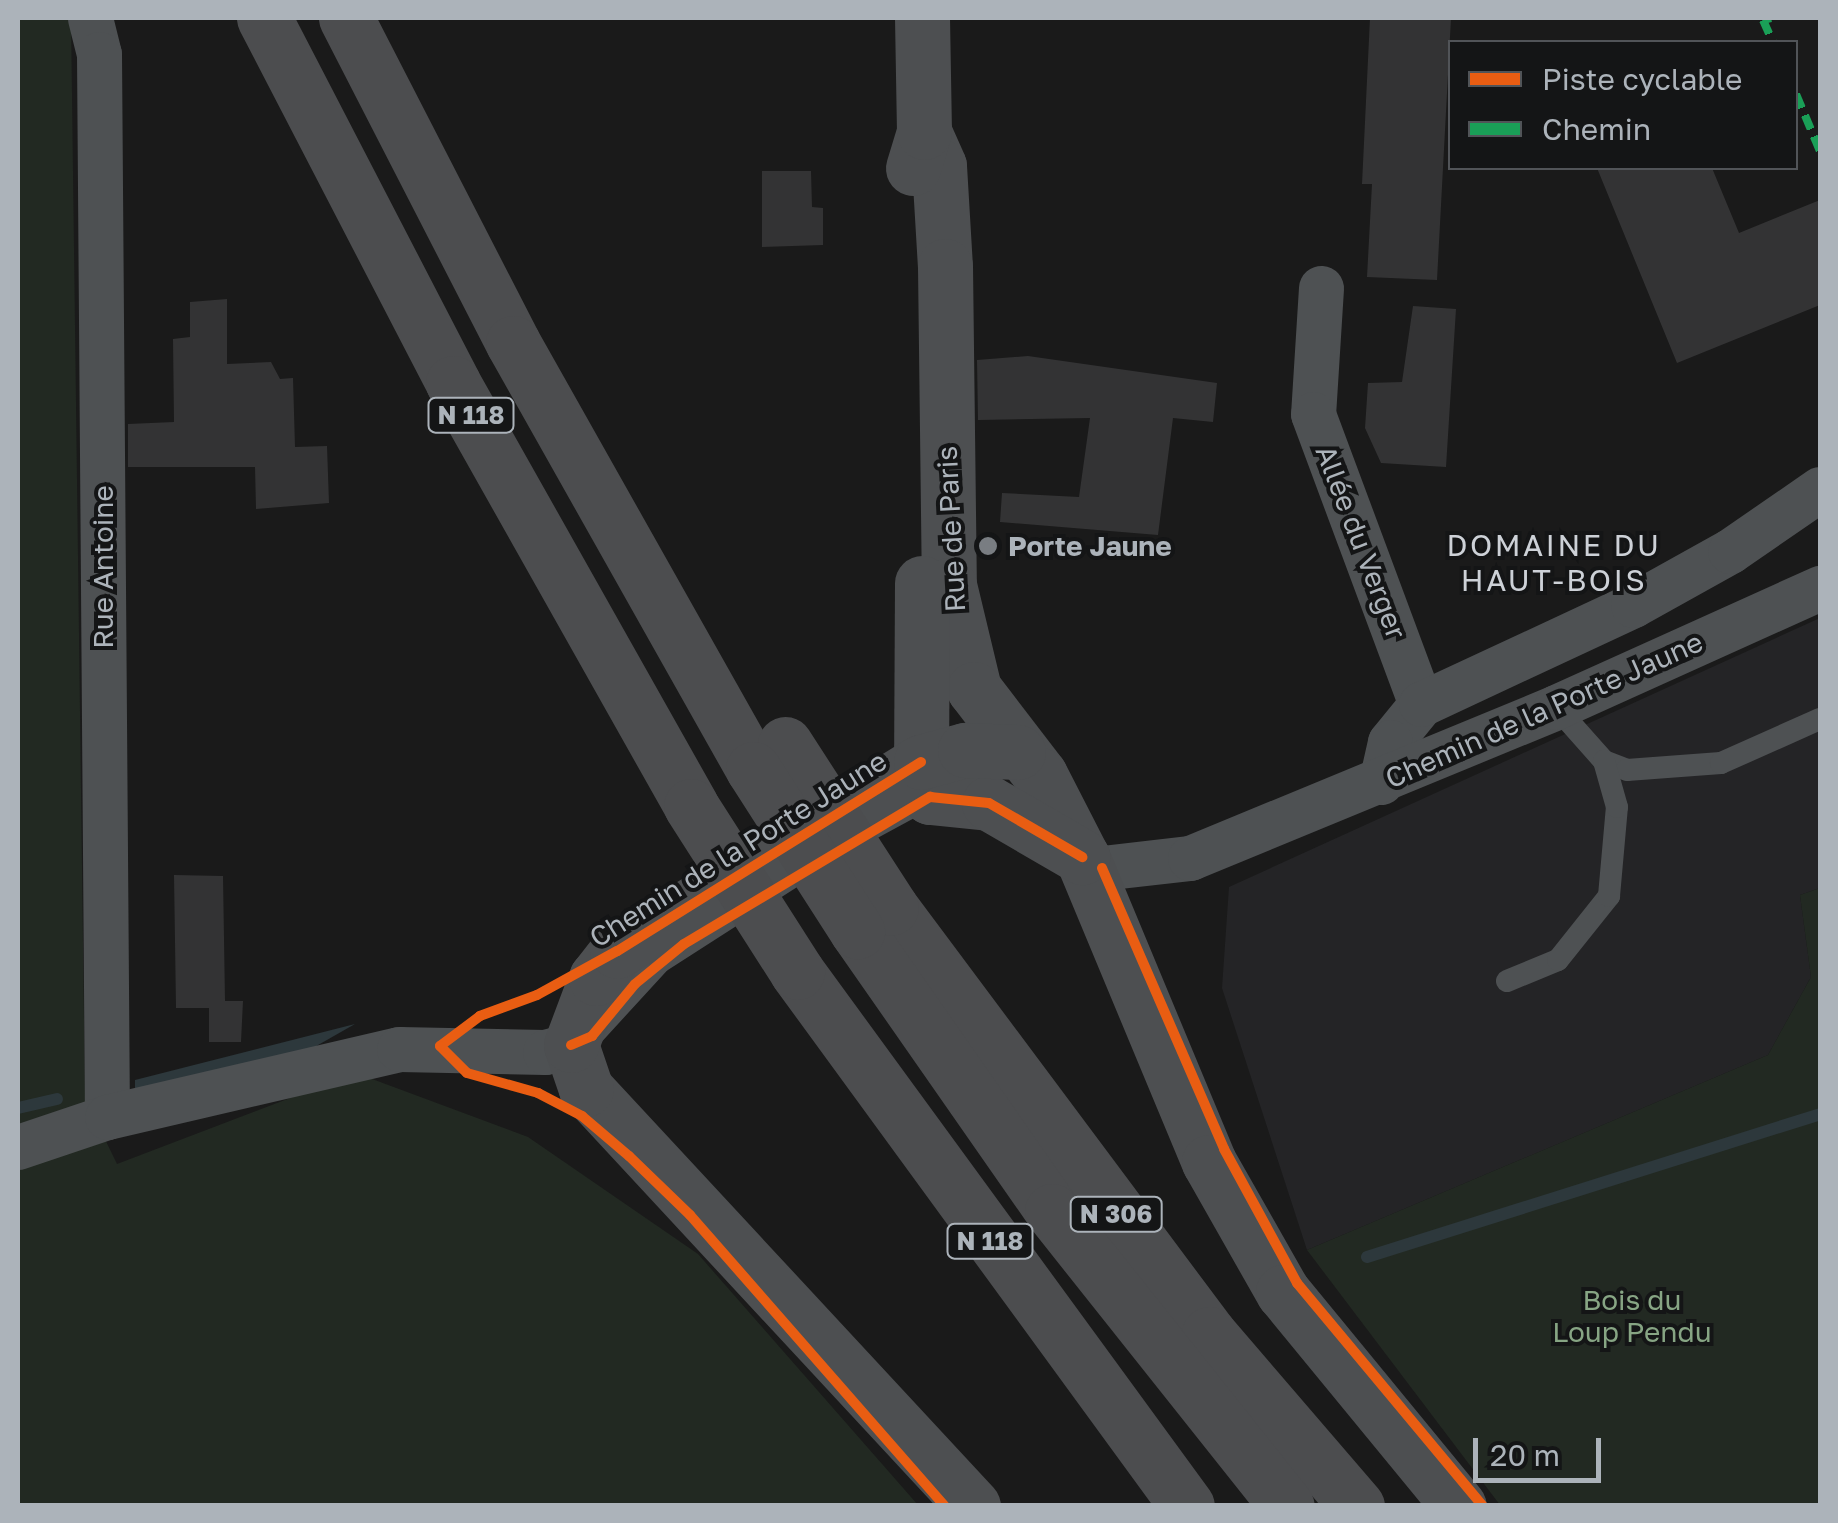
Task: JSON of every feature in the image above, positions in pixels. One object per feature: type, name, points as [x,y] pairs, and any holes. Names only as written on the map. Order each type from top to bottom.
[{"type":"highway","name":"N 118","points":[[264,18],[444,366],[691,806],[797,972],[1187,1506]]},
{"type":"highway","name":"N 118","points":[[346,18],[402,134],[585,469],[874,920],[1052,1212],[1287,1506]]},
{"type":"highway","name":"N 306","points":[[874,920],[1184,1302],[1357,1506]]},
{"type":"street","name":"Rue Antoine","points":[[90,18],[100,54],[108,1117]]},
{"type":"street","name":"Rue de Paris","points":[[922,18],[924,132],[913,166],[931,266],[933,455],[925,779]]},
{"type":"street","name":"Allée du Verger","points":[[1321,288],[1313,414],[1421,704]]},
{"type":"street","name":"Rue de Paris","points":[[933,455],[949,585],[974,690],[1018,752],[1040,775],[1082,857],[1209,1162],[1284,1292],[1459,1506]]},
{"type":"street","points":[[1380,782],[1390,742],[1421,704],[1632,606],[1730,551],[1820,488]]},
{"type":"street","name":"Chemin de la Porte Jaune","points":[[925,779],[989,802],[1102,868],[1190,858],[1556,707],[1820,588]]},
{"type":"street","name":"Chemin de la Porte Jaune","points":[[571,1045],[596,978],[598,962],[925,779],[966,750],[1018,752]]},
{"type":"street","points":[[989,802],[1018,752]]},
{"type":"street","points":[[18,1147],[108,1117],[399,1049],[544,1052],[571,1045],[586,1089],[974,1506]]},
{"type":"lane","points":[[1506,981],[1558,960],[1610,896],[1617,808],[1604,761],[1556,707]]},
{"type":"lane","points":[[1604,761],[1627,770],[1721,762],[1820,720]]},
{"type":"lane","points":[[571,1045],[592,1036],[635,984],[684,944],[925,779]]},
{"type":"shaded area","points":[[1820,618],[1820,888],[1800,895],[1811,977],[1768,1055],[1307,1250],[1222,988],[1229,887]]},
{"type":"shaded area","points":[[355,1024],[304,1053],[135,1097],[135,1080]]},
{"type":"green space","points":[[18,18],[71,18],[85,1098],[117,1164],[356,1073],[528,1137],[698,1254],[918,1505],[18,1505]]},
{"type":"green space","name":"Bois du Loup Pendu","points":[[1820,888],[1820,1505],[1500,1505],[1307,1250],[1768,1055],[1811,977],[1800,895]]},
{"type":"building","points":[[1370,18],[1451,18],[1437,280],[1367,277],[1372,184],[1362,184]]},
{"type":"building","points":[[1598,170],[1713,170],[1739,233],[1820,200],[1820,305],[1677,363]]},
{"type":"building","points":[[762,171],[811,171],[812,207],[823,208],[823,245],[762,247]]},
{"type":"building","points":[[227,299],[227,364],[271,362],[280,379],[293,378],[295,447],[327,446],[329,503],[256,509],[255,467],[128,467],[128,424],[174,422],[173,339],[190,337],[190,302]]},
{"type":"building","points":[[1413,306],[1456,309],[1446,467],[1381,463],[1365,428],[1368,383],[1402,382]]},
{"type":"building","points":[[1028,356],[1217,383],[1213,422],[1173,418],[1158,535],[1000,522],[1002,493],[1079,497],[1090,418],[978,420],[977,360]]},
{"type":"building","points":[[174,875],[223,876],[225,1001],[243,1001],[241,1042],[209,1042],[209,1008],[176,1008]]},
{"type":"waterway","points":[[18,1108],[57,1099]]},
{"type":"waterway","points":[[1367,1257],[1820,1114]]},
{"type":"marked path","points":[[1771,18],[1763,20],[1772,40]]},
{"type":"marked path","points":[[1798,99],[1820,151]]},
{"type":"cycle path","points":[[921,762],[617,951],[537,995],[480,1016],[440,1046],[467,1073],[538,1093],[582,1116],[629,1156],[690,1215],[945,1506]]},
{"type":"cycle path","points":[[571,1045],[592,1036],[635,984],[684,944],[930,797],[989,803],[1082,857]]},
{"type":"cycle path","points":[[1102,868],[1224,1149],[1297,1283],[1483,1506]]},
{"type":"place","name":"Porte Jaune","points":[[988,546]]},
{"type":"district","name":"DOMAINE DU HAUT-BOIS","points":[[1554,562]]}]
